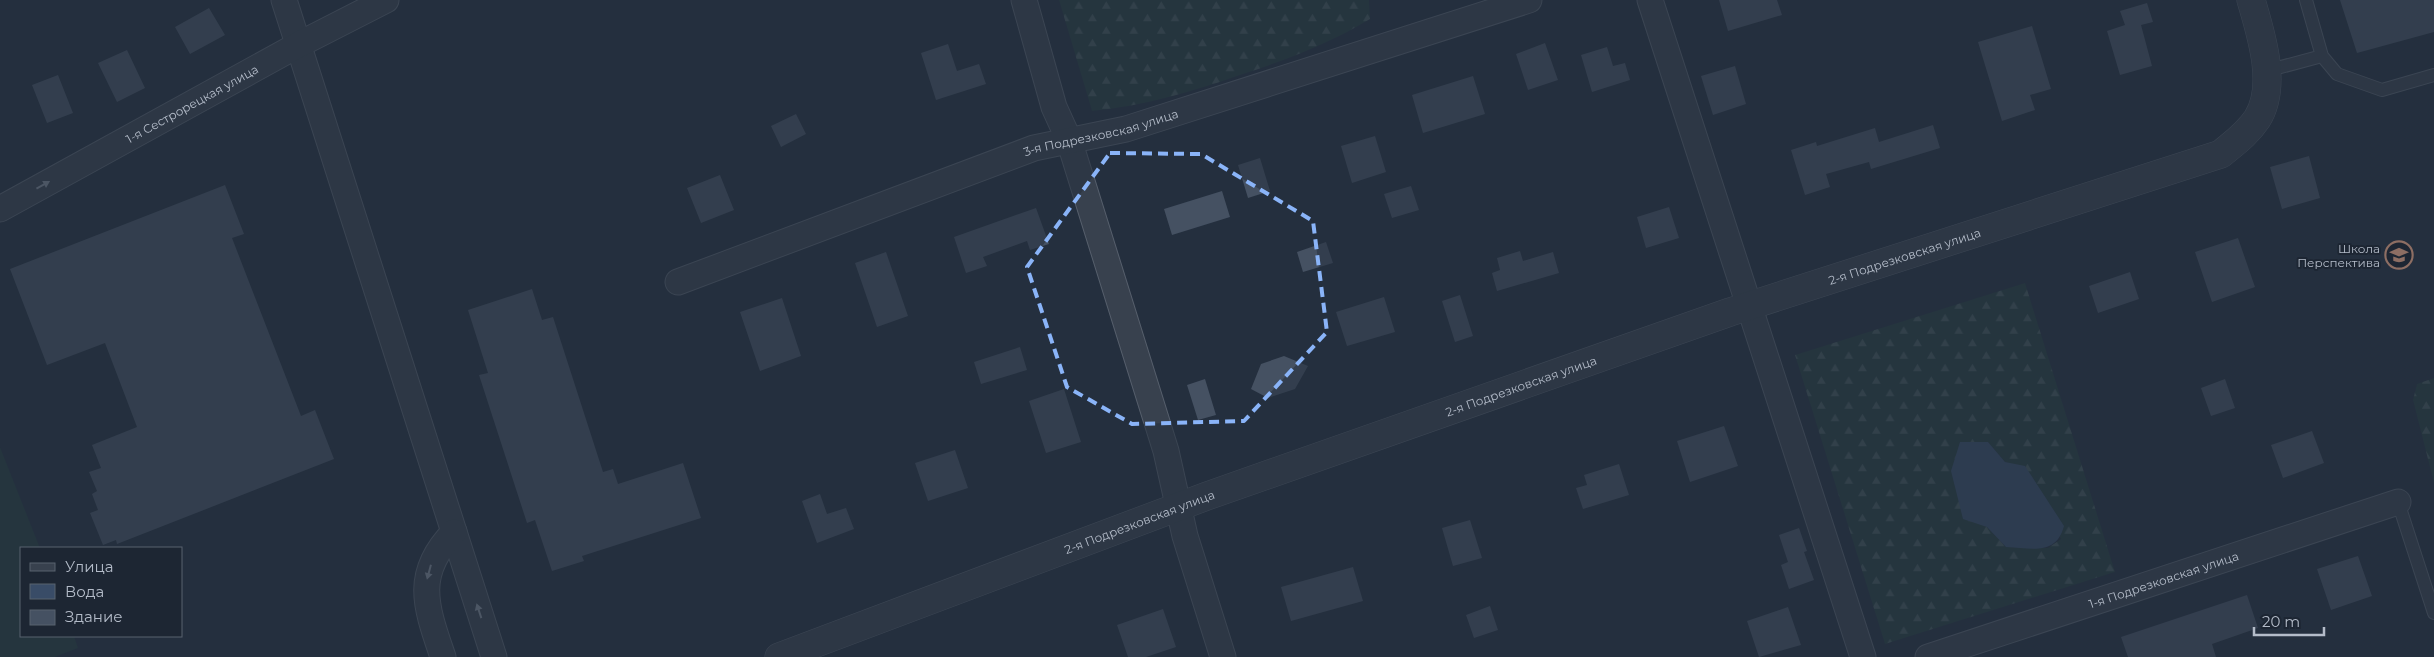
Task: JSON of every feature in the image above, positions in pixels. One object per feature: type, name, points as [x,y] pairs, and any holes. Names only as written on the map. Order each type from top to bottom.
[{"type":"street","points":[[284,0],[494,657]]},
{"type":"street","name":"1-я Сестрорецкая улица","points":[[0,209],[298,45],[386,0]]},
{"type":"street","points":[[1024,0],[1054,107],[1069,140],[1166,451],[1198,580],[1222,657]]},
{"type":"street","name":"3-я Подрезковская улица","points":[[678,282],[1034,148],[1126,129],[1529,0]]},
{"type":"street","points":[[1650,0],[1863,657]]},
{"type":"street","points":[[2251,0],[2264,41],[2266,71]]},
{"type":"street","name":"2-я Подрезковская улица","points":[[779,657],[1180,507],[1749,305],[2221,154],[2243,137],[2258,118],[2265,95],[2266,71]]},
{"type":"street","name":"1-я Подрезковская улица","points":[[1928,657],[2398,502]]},
{"type":"street","points":[[443,657],[428,612],[425,592],[429,570],[435,554],[454,532]]},
{"type":"lane","points":[[2306,0],[2322,56],[2337,74],[2382,90],[2434,75]]},
{"type":"lane","points":[[2266,71],[2322,56]]},
{"type":"lane","points":[[2398,502],[2434,612]]},
{"type":"highlighted area","points":[[1110,153],[1201,154],[1313,221],[1327,332],[1244,421],[1132,424],[1067,387],[1027,267]]},
{"type":"green space","points":[[1059,0],[1369,0],[1370,19],[1307,51],[1186,93],[1149,102],[1092,111]]},
{"type":"green space","points":[[2025,283],[2115,572],[1885,644],[1795,355]],"holes":[[[1988,442],[2005,462],[2025,467],[2061,539],[2048,548],[2006,547],[1987,527]]]},
{"type":"green space","points":[[2434,378],[2434,483],[2413,400],[2417,384]]},
{"type":"green space","points":[[0,447],[40,547],[20,547],[20,637],[74,637],[78,648],[55,657],[0,657]]},
{"type":"water","points":[[1960,442],[1988,442],[2005,462],[2025,466],[2064,526],[2055,542],[2049,546],[2034,549],[2006,547],[1987,527],[1963,519],[1951,471]]},
{"type":"building","points":[[1719,0],[1777,0],[1782,15],[1728,31]]},
{"type":"building","points":[[2340,0],[2434,0],[2434,32],[2357,53]]},
{"type":"building","points":[[2147,3],[2153,22],[2141,25],[2152,66],[2120,75],[2107,31],[2125,25],[2120,11]]},
{"type":"building","points":[[209,8],[225,35],[190,54],[175,27]]},
{"type":"building","points":[[2032,26],[2051,89],[2030,95],[2035,110],[2002,121],[1978,42]]},
{"type":"building","points":[[1545,43],[1558,80],[1528,90],[1516,54]]},
{"type":"building","points":[[948,44],[957,71],[979,64],[986,84],[936,100],[921,53]]},
{"type":"building","points":[[1607,47],[1613,66],[1625,63],[1630,80],[1592,92],[1581,55]]},
{"type":"building","points":[[127,50],[145,88],[117,102],[98,63]]},
{"type":"building","points":[[1735,66],[1746,104],[1713,115],[1701,76]]},
{"type":"building","points":[[58,75],[73,113],[47,123],[32,85]]},
{"type":"building","points":[[1473,76],[1485,114],[1423,133],[1412,95]]},
{"type":"building","points":[[796,114],[806,134],[781,147],[771,126]]},
{"type":"building","points":[[1933,125],[1940,148],[1871,169],[1869,162],[1826,174],[1830,187],[1805,195],[1791,150],[1816,142],[1817,146],[1875,128],[1879,142]]},
{"type":"building","points":[[1375,136],[1386,172],[1352,183],[1341,146]]},
{"type":"building","points":[[2309,156],[2320,198],[2282,209],[2270,167]]},
{"type":"building","points":[[1260,158],[1270,191],[1248,198],[1238,165]]},
{"type":"building","points":[[720,175],[734,210],[701,223],[687,188]]},
{"type":"building","points":[[225,185],[244,234],[232,238],[301,416],[315,410],[334,459],[117,544],[116,540],[103,545],[90,513],[98,510],[92,494],[97,491],[89,472],[101,468],[92,445],[137,427],[105,343],[47,365],[10,269]]},
{"type":"building","points":[[1411,186],[1419,210],[1392,218],[1384,194]]},
{"type":"building","points":[[1222,191],[1230,217],[1172,235],[1164,209]]},
{"type":"building","points":[[1669,207],[1679,238],[1646,248],[1637,217]]},
{"type":"building","points":[[1036,208],[1049,244],[1030,250],[1027,241],[983,257],[987,266],[966,273],[954,237]]},
{"type":"building","points":[[2238,238],[2255,287],[2212,302],[2195,252]]},
{"type":"building","points":[[1326,242],[1333,263],[1303,272],[1297,252]]},
{"type":"building","points":[[1520,251],[1523,261],[1553,252],[1559,273],[1497,291],[1492,273],[1500,270],[1497,258]]},
{"type":"building","points":[[886,252],[908,316],[877,327],[855,263]]},
{"type":"building","points":[[2130,272],[2139,299],[2098,313],[2089,286]]},
{"type":"building","points":[[532,289],[542,320],[553,317],[603,472],[613,469],[618,484],[683,463],[701,518],[582,556],[584,561],[552,571],[535,520],[527,523],[479,375],[488,373],[468,310]]},
{"type":"building","points":[[1460,295],[1473,336],[1455,342],[1442,301]]},
{"type":"building","points":[[1384,297],[1395,332],[1347,346],[1336,312]]},
{"type":"building","points":[[782,298],[801,356],[760,371],[740,312]]},
{"type":"building","points":[[1020,347],[1027,370],[981,384],[974,362]]},
{"type":"building","points":[[1284,356],[1308,366],[1295,389],[1268,398],[1251,389],[1261,364]]},
{"type":"building","points":[[1205,379],[1216,415],[1198,420],[1187,385]]},
{"type":"building","points":[[2225,379],[2235,408],[2211,416],[2201,388]]},
{"type":"building","points":[[1064,389],[1081,442],[1046,453],[1029,401]]},
{"type":"building","points":[[1724,426],[1738,466],[1690,482],[1677,441]]},
{"type":"building","points":[[2312,431],[2324,463],[2283,478],[2271,445]]},
{"type":"building","points":[[955,450],[968,488],[928,501],[915,463]]},
{"type":"building","points":[[1619,464],[1629,495],[1583,509],[1576,488],[1587,485],[1584,475]]},
{"type":"building","points":[[820,494],[827,514],[846,508],[854,529],[817,543],[802,501]]},
{"type":"building","points":[[1470,520],[1482,558],[1453,566],[1442,528]]},
{"type":"building","points":[[1799,528],[1807,551],[1804,552],[1814,580],[1789,589],[1781,565],[1788,562],[1779,535]]},
{"type":"building","points":[[2358,556],[2372,596],[2331,610],[2317,569]]},
{"type":"building","points":[[1353,567],[1363,601],[1291,621],[1281,587]]},
{"type":"building","points":[[2247,595],[2258,628],[2212,644],[2216,657],[2128,657],[2121,637]]},
{"type":"building","points":[[1490,606],[1498,630],[1474,638],[1466,615]]},
{"type":"building","points":[[1788,607],[1801,645],[1759,657],[1747,621]]},
{"type":"building","points":[[1163,609],[1176,647],[1146,657],[1128,657],[1117,625]]},
{"type":"place","name":"Школа Перспектива","points":[[2399,255]]}]
